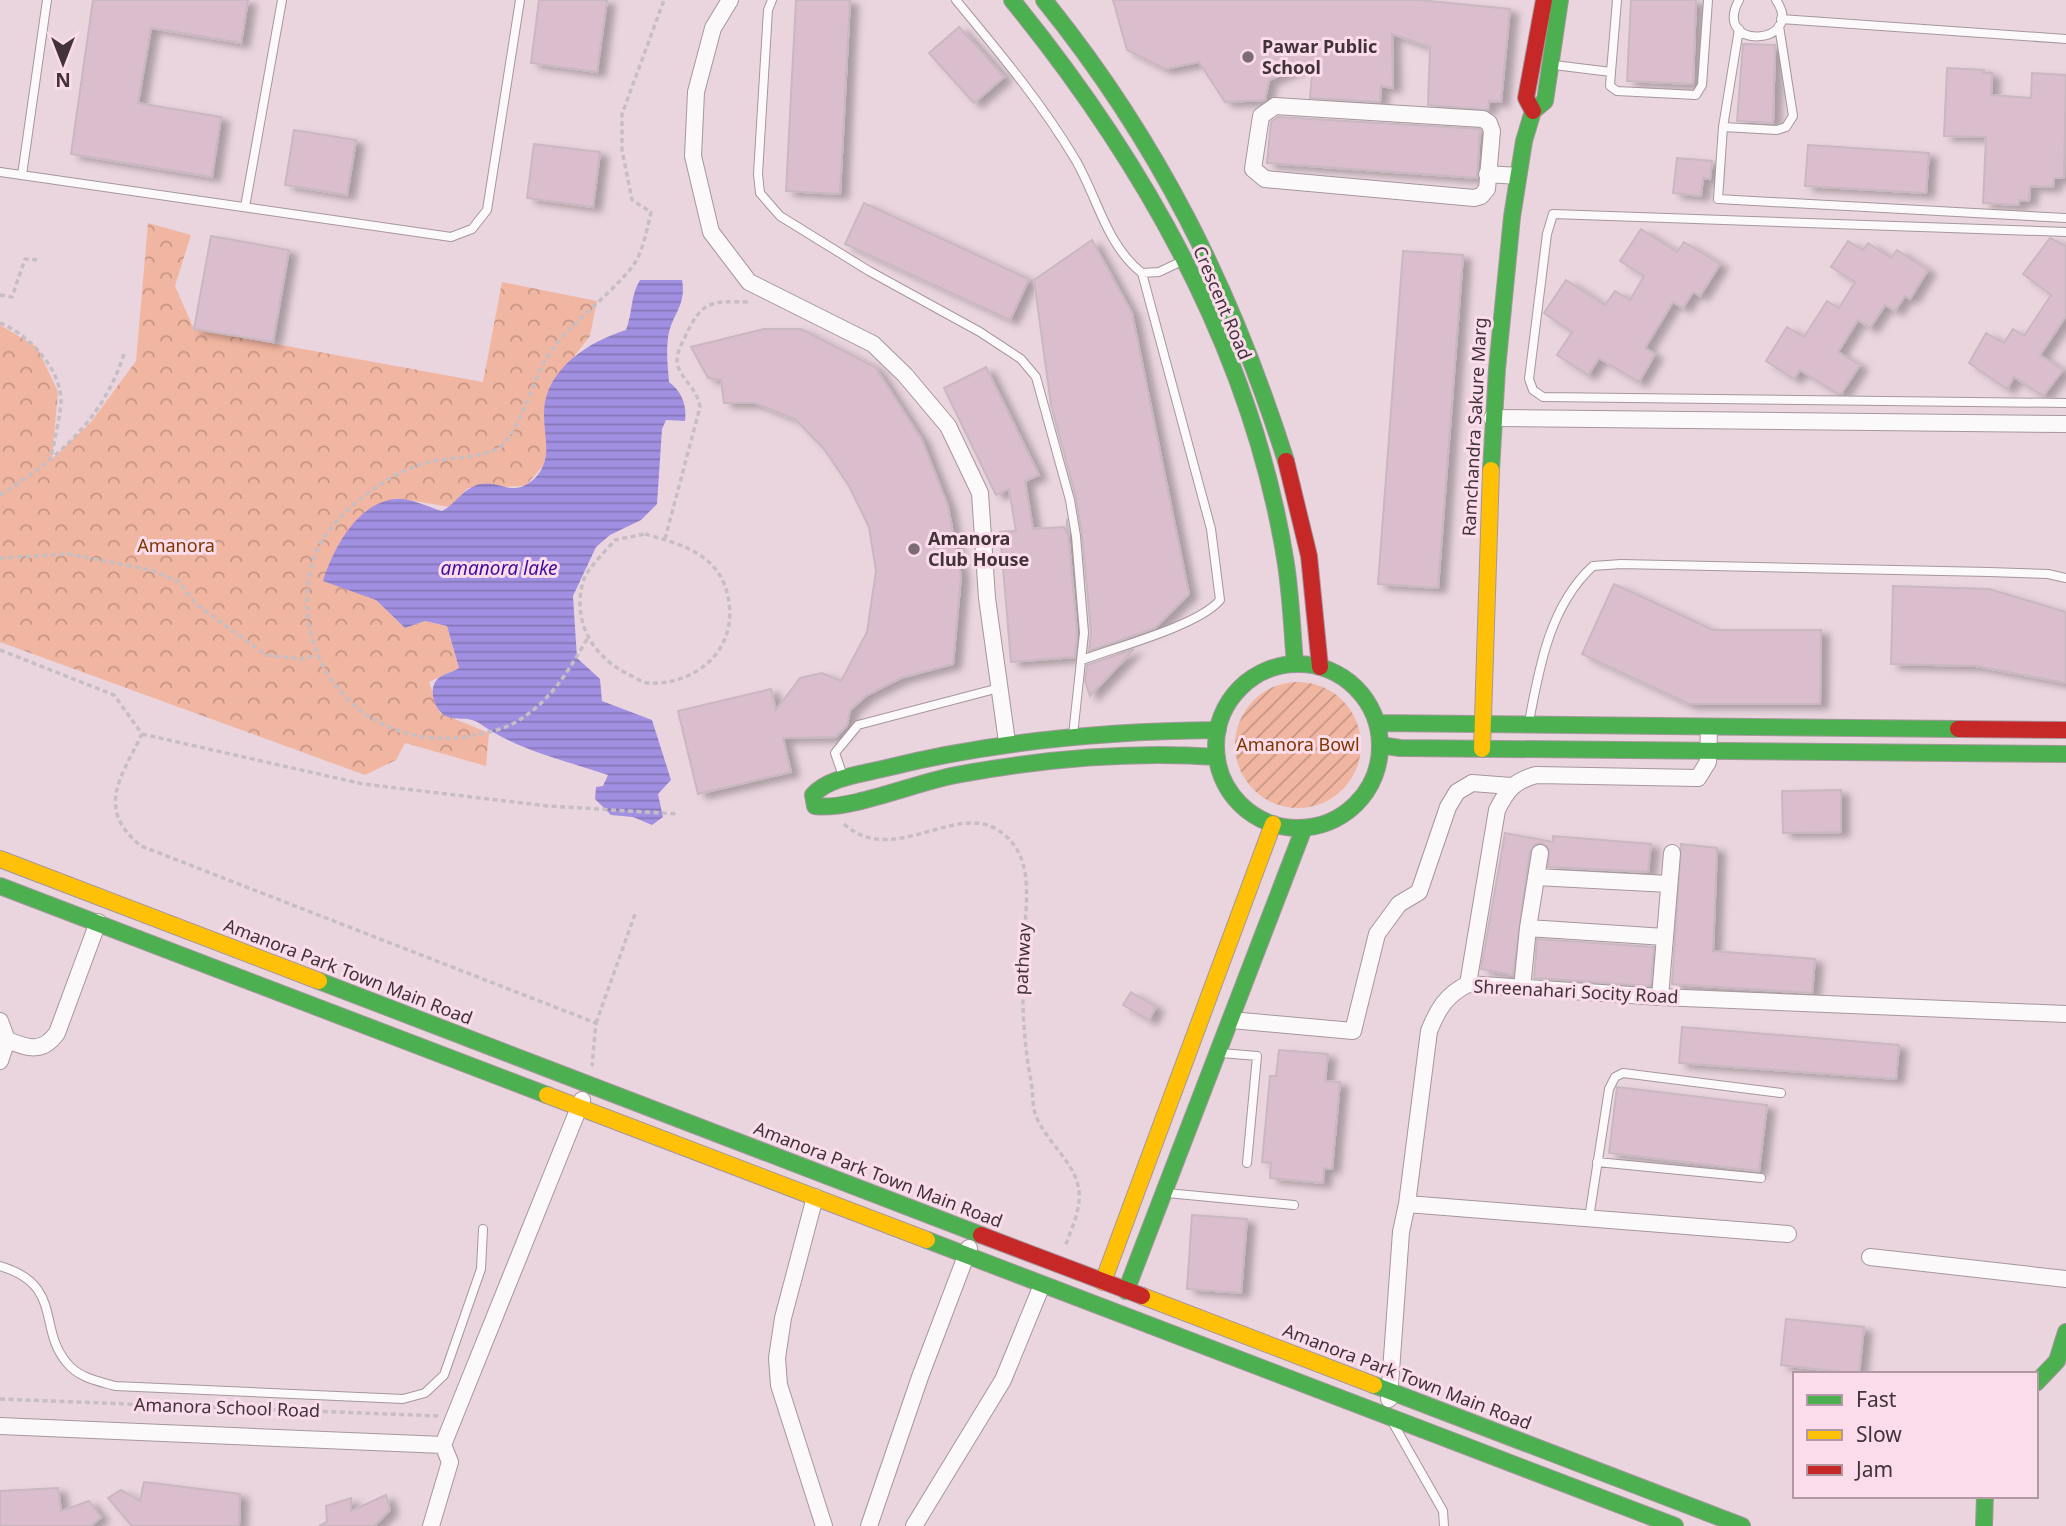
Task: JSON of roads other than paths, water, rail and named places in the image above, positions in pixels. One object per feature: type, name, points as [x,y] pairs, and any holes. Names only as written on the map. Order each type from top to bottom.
[{"type":"main road","name":"Crescent Road","points":[[1012,0],[1054,48],[1095,105],[1139,176],[1183,261],[1220,344],[1261,460],[1282,542],[1290,596],[1294,664]]},
{"type":"main road","name":"Crescent Road","points":[[1044,0],[1116,91],[1160,163],[1191,220],[1243,335],[1284,453],[1306,537],[1320,667]]},
{"type":"main road","name":"Ramchandra Sakure Marg","points":[[1482,749],[1492,418],[1518,176],[1532,111],[1526,98],[1544,0]]},
{"type":"main road","name":"Ramchandra Sakure Marg","points":[[1532,111],[1545,101],[1560,0]]},
{"type":"main road","points":[[1294,664],[1320,667],[1356,687],[1377,723],[1380,745],[1374,776],[1357,803],[1330,821],[1304,828],[1273,824],[1253,813],[1235,797],[1223,777],[1217,757],[1218,730],[1226,708],[1240,688],[1266,670],[1294,664]]},
{"type":"main road","points":[[1377,723],[2066,730]]},
{"type":"main road","points":[[1217,757],[1188,754],[1053,760],[972,771],[890,789],[829,810],[815,806],[813,794],[820,787],[883,766],[1007,742],[1073,735],[1218,730]]},
{"type":"main road","points":[[1380,745],[1400,748],[2066,754]]},
{"type":"main road","points":[[1103,1282],[1273,824]]},
{"type":"main road","points":[[1126,1291],[1304,828]]},
{"type":"main road","name":"Amanora Park Town Main Road","points":[[0,859],[1742,1526]]},
{"type":"main road","points":[[0,886],[1675,1526]]},
{"type":"main road","points":[[2038,1382],[2052,1371],[2064,1354],[2066,1332]]},
{"type":"main road","points":[[1984,1498],[1984,1526]]},
{"type":"street","points":[[730,0],[713,27],[696,92],[693,156],[711,232],[749,282],[873,344],[905,375],[948,426],[980,493],[986,598],[1007,742]]},
{"type":"street","points":[[1275,106],[1483,119],[1489,123],[1492,131],[1489,155],[1486,189],[1481,196],[1474,198],[1265,179],[1253,169],[1261,116],[1275,106]]},
{"type":"street","points":[[1489,155],[1521,159]]},
{"type":"street","points":[[1487,174],[1518,176]]},
{"type":"street","points":[[1492,418],[2066,424]]},
{"type":"street","points":[[1593,775],[1596,726]]},
{"type":"street","points":[[1468,984],[1497,810],[1511,786],[1517,780],[1536,775],[1698,778],[1708,762],[1709,727]]},
{"type":"street","points":[[1231,1020],[1353,1031],[1377,934],[1399,905],[1419,892],[1448,807],[1457,792],[1472,783],[1511,786]]},
{"type":"street","points":[[1522,988],[1540,853]]},
{"type":"street","points":[[1660,997],[1672,853]]},
{"type":"street","points":[[1536,877],[1669,884]]},
{"type":"street","points":[[7,1041],[30,1049],[42,1048],[50,1043],[57,1033],[98,922]]},
{"type":"street","points":[[1528,928],[1665,937]]},
{"type":"street","name":"Shreenahari Socity Road","points":[[1391,1418],[1388,1390],[1401,1232],[1429,1031],[1439,1007],[1452,992],[1468,984],[1660,997],[2066,1014]]},
{"type":"street","points":[[0,1021],[7,1041],[0,1061]]},
{"type":"street","points":[[431,1526],[450,1462],[443,1444],[590,1085]]},
{"type":"street","points":[[815,1197],[783,1318],[777,1358],[779,1385],[824,1526]]},
{"type":"street","points":[[1407,1204],[1788,1234]]},
{"type":"street","points":[[869,1526],[975,1233]]},
{"type":"street","points":[[1870,1257],[2066,1279]]},
{"type":"street","points":[[914,1526],[1003,1380],[1042,1284]]},
{"type":"street","name":"Amanora School Road","points":[[0,1426],[443,1444]]},
{"type":"lane","points":[[22,175],[47,0]]},
{"type":"lane","points":[[244,207],[282,0]]},
{"type":"lane","points":[[0,172],[450,237],[472,229],[487,210],[520,0]]},
{"type":"lane","points":[[772,0],[768,10],[758,174],[760,194],[780,216],[869,271],[980,332],[1021,359],[1036,377],[1070,500],[1076,536],[1084,633],[1073,735]]},
{"type":"lane","points":[[956,0],[1036,100],[1075,158],[1126,261],[1142,272],[1159,272],[1183,261]]},
{"type":"lane","points":[[1617,0],[1610,86],[1616,91],[1696,95],[1702,85],[1708,0]]},
{"type":"lane","points":[[1739,0],[1734,14],[1739,29],[1723,127],[1718,199],[2066,218]]},
{"type":"lane","points":[[1723,127],[1777,130],[1790,122],[1793,116],[1781,18],[1776,0]]},
{"type":"lane","points":[[1739,29],[1752,37],[1760,38],[1774,32],[1781,18],[1784,0]]},
{"type":"lane","points":[[1781,18],[2066,40]]},
{"type":"lane","points":[[1551,65],[1611,72]]},
{"type":"lane","points":[[2066,232],[1553,214],[1546,234],[1529,379],[1533,390],[1543,397],[2066,403]]},
{"type":"lane","points":[[1082,660],[1194,618],[1214,608],[1220,600],[1210,529],[1142,272]]},
{"type":"lane","points":[[1529,725],[1547,642],[1570,591],[1592,566],[1620,564],[2036,573],[2066,578]]},
{"type":"lane","points":[[844,779],[835,753],[858,725],[999,688]]},
{"type":"lane","points":[[1218,1052],[1257,1056],[1247,1163]]},
{"type":"lane","points":[[1588,1218],[1609,1089],[1615,1077],[1623,1073],[1781,1093]]},
{"type":"lane","points":[[1597,1162],[1761,1178]]},
{"type":"lane","points":[[1164,1193],[1294,1206]]},
{"type":"lane","points":[[0,1266],[17,1271],[42,1294],[66,1362],[83,1377],[115,1386],[403,1399],[425,1393],[444,1375],[481,1269],[483,1229]]},
{"type":"lane","points":[[1391,1418],[1443,1511],[1444,1526]]},
{"type":"water","name":"amanora lake","points":[[640,280],[682,280],[681,304],[670,330],[667,354],[669,382],[683,399],[685,421],[666,420],[662,429],[657,504],[641,520],[610,535],[596,547],[573,596],[577,658],[600,679],[602,701],[652,720],[671,780],[658,794],[663,817],[652,825],[633,817],[611,815],[595,799],[596,787],[603,786],[608,775],[525,747],[475,721],[443,714],[433,698],[433,686],[440,677],[459,668],[447,626],[425,621],[405,628],[376,600],[323,581],[340,542],[358,518],[381,502],[406,499],[442,511],[474,486],[488,483],[514,488],[535,478],[541,471],[546,455],[544,411],[553,382],[572,358],[598,341],[626,330]]},
{"type":"place","name":"Pawar Public School","points":[[1248,57]]},
{"type":"place","name":"Amanora Club House","points":[[914,549]]},
{"type":"park label","name":"Amanora","points":[[176,546]]},
{"type":"park label","name":"Amanora Bowl","points":[[1298,745]]}]
